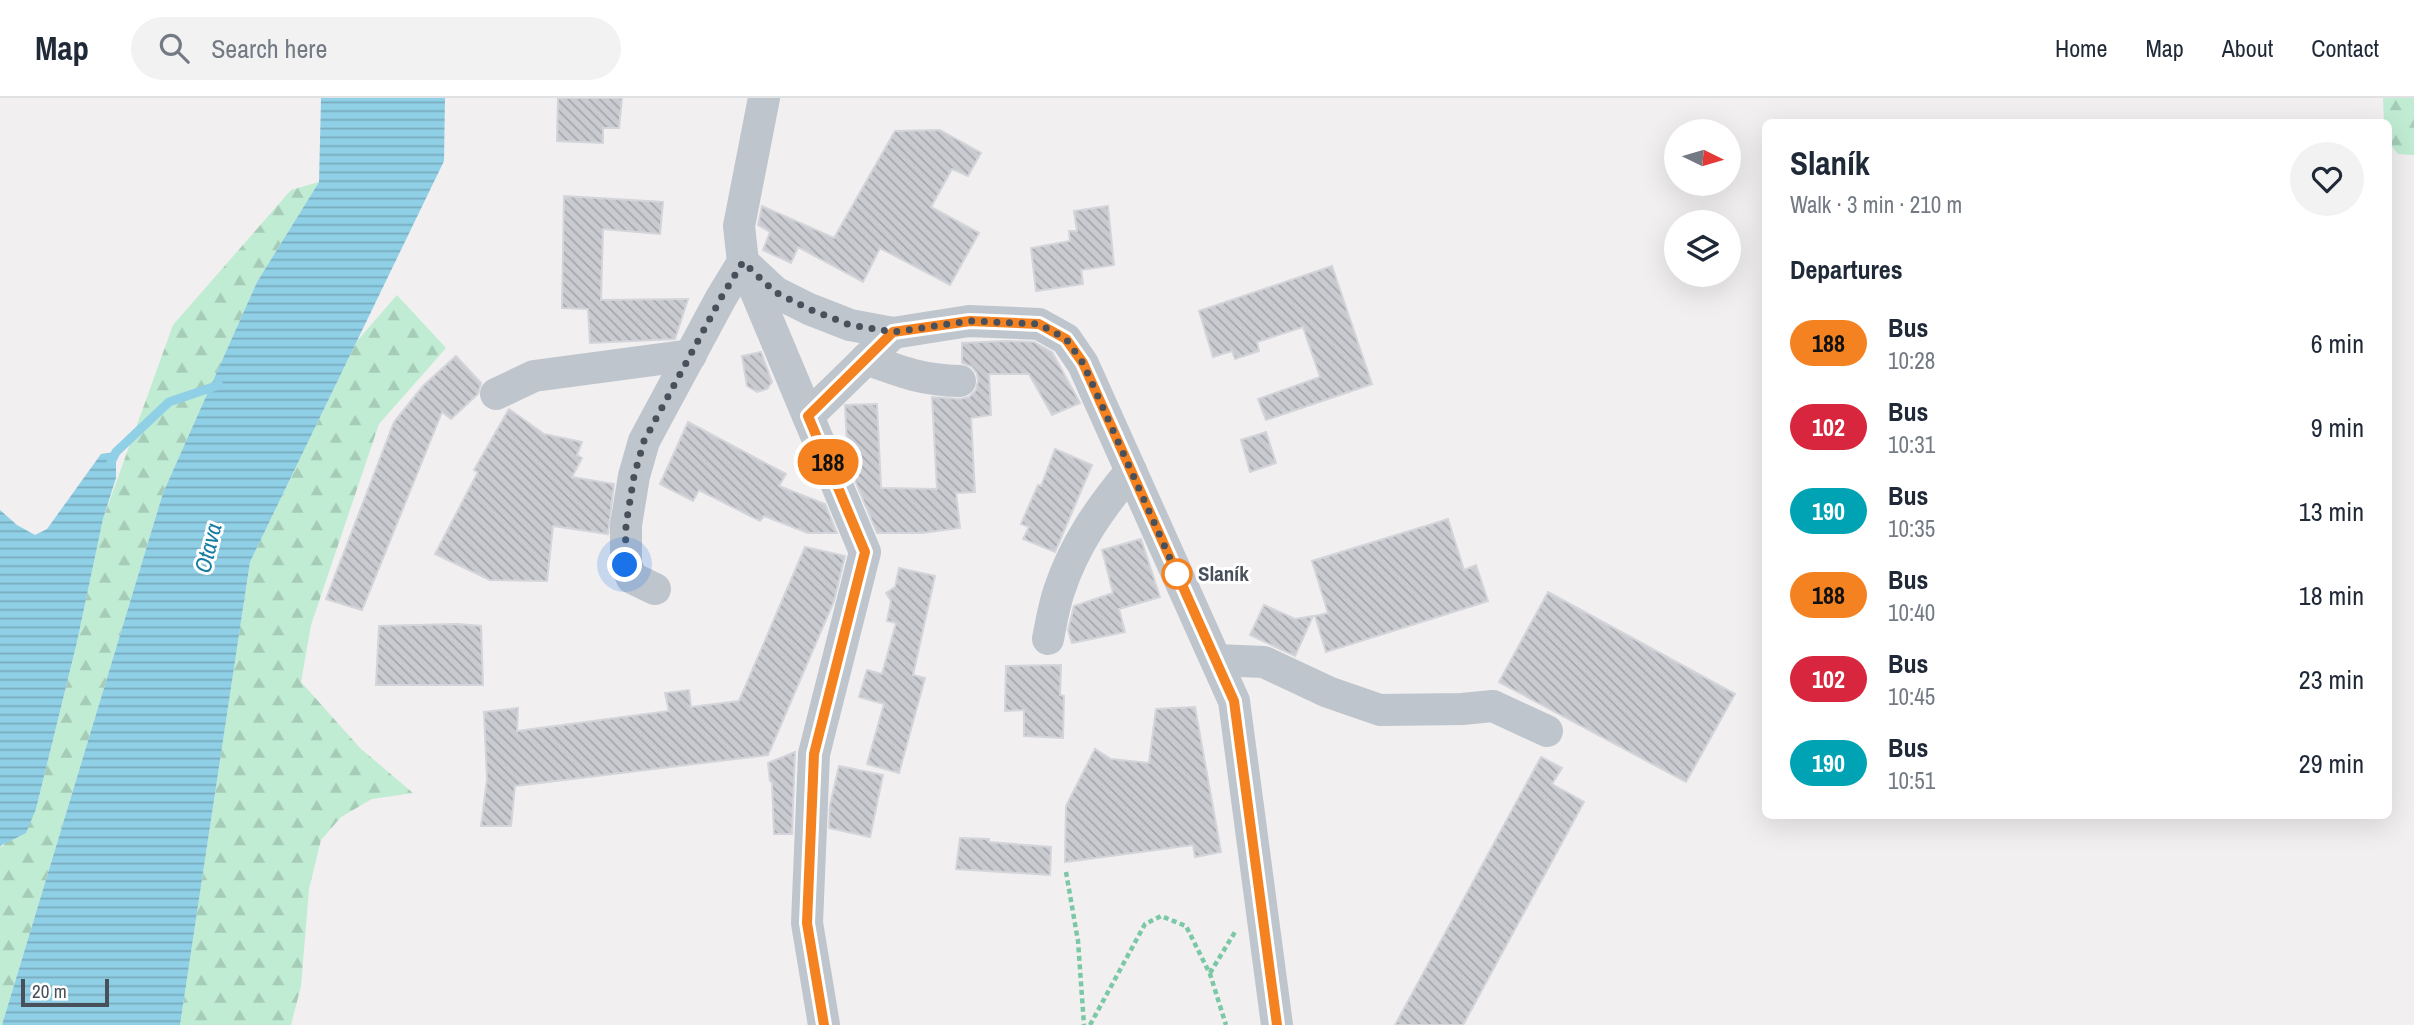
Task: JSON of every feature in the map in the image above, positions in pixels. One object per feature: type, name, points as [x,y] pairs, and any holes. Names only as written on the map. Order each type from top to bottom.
[{"type":"street","points":[[764,98],[739,226],[743,262],[865,552],[814,754],[807,923],[824,1025]]},
{"type":"street","points":[[743,262],[775,292],[850,325],[893,332],[970,321],[1039,324],[1066,339],[1083,363],[1234,701],[1277,1025]]},
{"type":"street","points":[[655,589],[632,578],[625,565],[626,525],[634,476],[644,441],[743,262]]},
{"type":"street","points":[[808,416],[893,332]]},
{"type":"street","points":[[496,394],[534,376],[691,355]]},
{"type":"street","points":[[866,359],[931,380],[960,381]]},
{"type":"street","points":[[1048,639],[1058,592],[1076,548],[1100,507],[1131,471]]},
{"type":"street","points":[[1216,660],[1264,662],[1328,692],[1380,710],[1493,706],[1547,731]]},
{"type":"path","points":[[1066,872],[1078,941],[1084,1025]]},
{"type":"path","points":[[1090,1025],[1146,923],[1161,916],[1185,926],[1210,974],[1226,1025]]},
{"type":"green space","points":[[2383,98],[2414,98],[2414,155],[2398,154],[2392,146],[2392,119],[2384,119]]},
{"type":"green space","points":[[319,182],[257,282],[163,493],[0,1025],[0,846],[2,847],[36,809],[77,642],[103,519],[173,325],[291,190]]},
{"type":"green space","points":[[397,295],[446,348],[379,424],[311,625],[301,682],[360,748],[413,793],[372,799],[341,817],[321,840],[309,889],[301,986],[291,1025],[180,1025],[250,562],[357,341]]},
{"type":"water","name":"Otava","points":[[321,98],[445,98],[444,161],[250,562],[180,1025],[2,1025],[163,493],[257,282],[319,182]]},
{"type":"water","points":[[116,452],[116,478],[103,519],[77,642],[36,809],[26,833],[0,846],[0,510],[17,525],[35,535],[47,529],[101,454]]},
{"type":"building","points":[[558,98],[622,98],[619,128],[603,128],[603,143],[557,141]]},
{"type":"building","points":[[940,130],[981,153],[968,176],[952,169],[931,207],[979,233],[950,285],[880,248],[863,282],[798,247],[791,263],[763,250],[770,232],[758,225],[762,206],[834,238],[895,131]]},
{"type":"building","points":[[564,196],[663,202],[660,234],[603,229],[601,300],[688,299],[675,339],[590,343],[588,309],[562,308]]},
{"type":"building","points":[[1108,206],[1114,265],[1081,270],[1083,284],[1036,291],[1031,248],[1070,241],[1069,231],[1077,231],[1074,211]]},
{"type":"building","points":[[1332,266],[1372,384],[1266,420],[1258,399],[1320,377],[1303,327],[1257,342],[1259,351],[1235,359],[1232,351],[1213,357],[1199,311]]},
{"type":"building","points":[[1034,342],[1052,352],[1080,403],[1052,415],[1029,374],[989,374],[991,415],[971,418],[975,492],[956,493],[960,528],[922,533],[877,533],[848,464],[845,405],[877,404],[881,488],[937,489],[932,397],[960,399],[969,397],[976,390],[977,373],[971,366],[962,363],[962,343]]},
{"type":"building","points":[[761,352],[772,382],[767,389],[757,392],[747,386],[742,356]]},
{"type":"building","points":[[456,356],[481,383],[478,394],[451,419],[442,412],[362,610],[326,599],[394,422],[423,386]]},
{"type":"building","points":[[509,409],[544,434],[582,442],[577,455],[582,458],[572,477],[614,484],[608,534],[553,526],[547,581],[490,580],[435,554],[478,472],[474,470]]},
{"type":"building","points":[[688,422],[786,474],[779,486],[825,504],[837,533],[808,533],[764,516],[760,521],[699,490],[693,501],[660,484]]},
{"type":"building","points":[[1266,432],[1276,463],[1250,472],[1241,440]]},
{"type":"building","points":[[1055,449],[1092,465],[1055,552],[1023,539],[1029,527],[1021,524],[1038,485],[1041,486]]},
{"type":"building","points":[[1448,519],[1464,570],[1476,565],[1488,601],[1326,652],[1315,616],[1328,613],[1312,561]]},
{"type":"building","points":[[1141,539],[1160,597],[1119,609],[1125,632],[1072,643],[1068,630],[1074,606],[1113,593],[1102,550]]},
{"type":"building","points":[[805,547],[845,556],[834,601],[768,755],[515,786],[511,826],[481,826],[487,779],[484,712],[518,708],[517,731],[669,711],[665,693],[689,690],[691,707],[739,701]]},
{"type":"building","points":[[899,568],[935,576],[913,675],[925,678],[899,773],[867,764],[884,704],[859,697],[867,670],[882,674],[896,623],[887,621],[891,601],[886,593],[895,587]]},
{"type":"building","points":[[1548,592],[1735,694],[1686,782],[1499,682]]},
{"type":"building","points":[[1264,605],[1295,619],[1313,616],[1295,656],[1250,635]]},
{"type":"building","points":[[379,626],[481,626],[483,685],[376,685]]},
{"type":"building","points":[[1061,665],[1060,695],[1064,696],[1063,738],[1024,736],[1024,710],[1005,711],[1006,666]]},
{"type":"building","points":[[1195,707],[1221,852],[1195,857],[1193,845],[1065,862],[1066,806],[1095,749],[1111,759],[1149,763],[1156,709]]},
{"type":"building","points":[[795,752],[792,834],[774,834],[772,782],[768,763]]},
{"type":"building","points":[[1541,757],[1562,768],[1552,784],[1584,802],[1463,1025],[1395,1025]]},
{"type":"building","points":[[839,766],[883,775],[870,837],[829,828],[830,805]]},
{"type":"building","points":[[960,838],[1051,847],[1050,875],[956,869]]},
{"type":"waterway","points":[[111,462],[116,452],[169,402],[219,385]]},
{"type":"bus line","name":"188","points":[[824,1025],[807,923],[814,754],[865,552],[808,416],[893,332],[970,321],[1039,324],[1066,339],[1083,363],[1234,701],[1277,1025]]},
{"type":"place","name":"Slaník","points":[[1177,574]]},
{"type":"route","points":[[625,565],[626,525],[634,476],[644,441],[743,262],[775,292],[850,325],[893,332],[970,321],[1039,324],[1066,339],[1083,363],[1177,574]]}]
